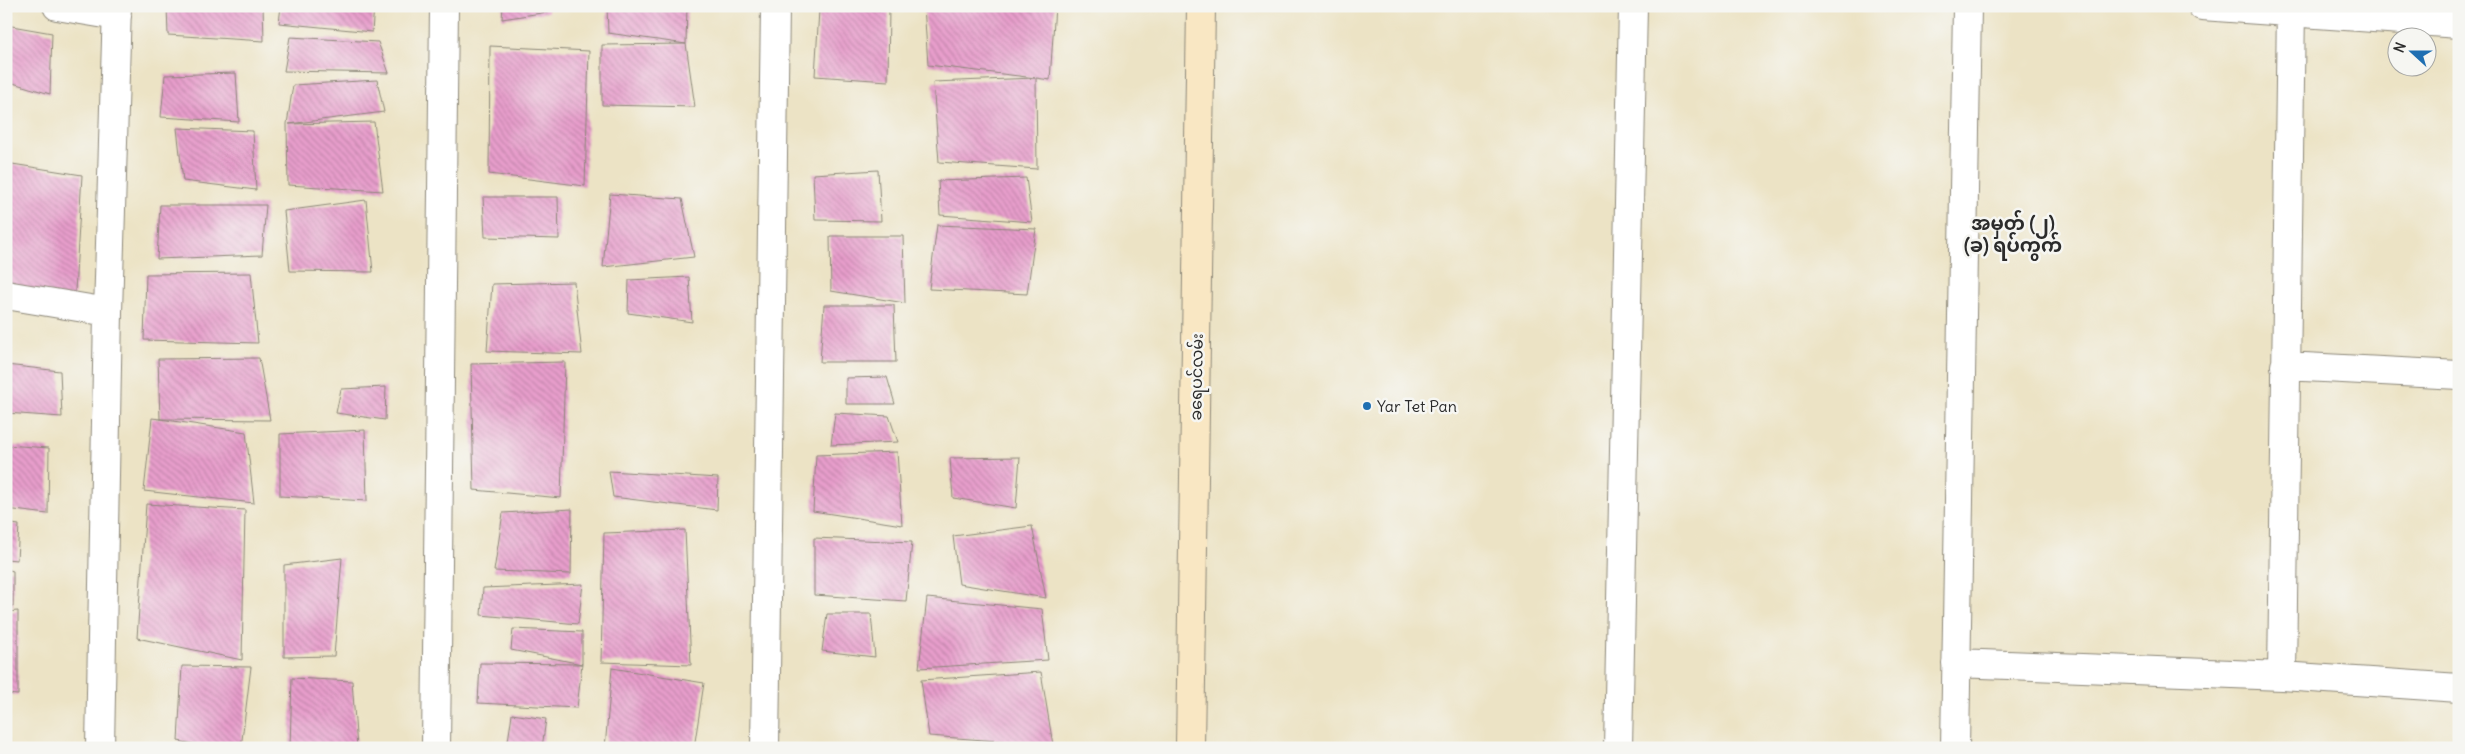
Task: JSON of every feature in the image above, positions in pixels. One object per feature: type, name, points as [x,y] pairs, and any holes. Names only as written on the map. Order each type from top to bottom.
[{"type":"main road","name":"ခရေပင်လမ်း","points":[[1190,748],[1201,6]]},
{"type":"street","points":[[56,6],[117,11],[108,312],[100,748]]},
{"type":"street","points":[[436,748],[444,6]]},
{"type":"street","points":[[765,748],[775,6]]},
{"type":"street","points":[[1618,748],[1633,6]]},
{"type":"street","points":[[1955,748],[1967,6]]},
{"type":"street","points":[[2202,6],[2291,9],[2459,24]]},
{"type":"street","points":[[2282,676],[2291,9]]},
{"type":"street","points":[[6,295],[108,312]]},
{"type":"street","points":[[2285,366],[2459,375]]},
{"type":"street","points":[[1956,663],[2282,676],[2459,688]]},
{"type":"building","points":[[167,6],[263,6],[264,41],[168,35]]},
{"type":"building","points":[[281,6],[374,6],[372,32],[279,23]]},
{"type":"building","points":[[503,6],[548,6],[548,12],[502,19]]},
{"type":"building","points":[[607,6],[687,6],[686,44],[608,33]]},
{"type":"building","points":[[855,6],[889,6],[888,81],[815,76],[819,10]]},
{"type":"building","points":[[924,6],[1055,6],[1050,80],[1036,78],[1037,169],[939,162],[933,82],[1035,78],[928,65]]},
{"type":"building","points":[[6,25],[52,33],[50,94],[6,81]]},
{"type":"building","points":[[290,37],[378,42],[389,73],[284,71]]},
{"type":"building","points":[[686,44],[695,107],[602,105],[602,45]]},
{"type":"building","points":[[490,46],[589,51],[585,186],[489,174]]},
{"type":"building","points":[[236,73],[239,122],[161,117],[165,75]]},
{"type":"building","points":[[377,80],[384,112],[289,124],[374,122],[383,191],[288,185],[287,124],[293,85]]},
{"type":"building","points":[[177,128],[253,131],[256,190],[183,181]]},
{"type":"building","points":[[6,163],[82,175],[74,308],[6,289]]},
{"type":"building","points":[[878,170],[881,221],[815,220],[813,174]]},
{"type":"building","points":[[1026,178],[1032,222],[940,215],[938,181]]},
{"type":"building","points":[[610,194],[682,199],[694,257],[603,267]]},
{"type":"building","points":[[483,197],[558,197],[559,239],[485,237]]},
{"type":"building","points":[[366,200],[373,272],[290,271],[284,211]]},
{"type":"building","points":[[160,205],[266,205],[262,255],[157,259]]},
{"type":"building","points":[[937,225],[1036,229],[1027,294],[929,289]]},
{"type":"building","points":[[830,236],[903,236],[905,303],[831,291]]},
{"type":"building","points":[[251,273],[258,343],[144,340],[146,274]]},
{"type":"building","points":[[689,277],[692,322],[628,313],[629,280]]},
{"type":"building","points":[[574,282],[582,354],[487,351],[492,284]]},
{"type":"building","points":[[824,305],[894,305],[896,362],[820,362]]},
{"type":"building","points":[[259,358],[270,420],[160,419],[158,359]]},
{"type":"building","points":[[565,362],[561,498],[474,490],[471,364]]},
{"type":"building","points":[[6,365],[60,371],[62,417],[6,413]]},
{"type":"building","points":[[887,377],[895,404],[846,404],[846,378]]},
{"type":"building","points":[[386,387],[385,420],[336,413],[341,389]]},
{"type":"building","points":[[835,413],[889,416],[898,442],[831,445]]},
{"type":"building","points":[[152,418],[246,432],[254,503],[144,491]]},
{"type":"building","points":[[365,430],[367,501],[280,496],[280,434]]},
{"type":"building","points":[[6,445],[49,448],[48,514],[6,509]]},
{"type":"building","points":[[897,452],[902,525],[813,511],[816,455]]},
{"type":"building","points":[[1020,457],[1016,508],[953,498],[950,458]]},
{"type":"building","points":[[609,471],[718,478],[717,510],[613,497]]},
{"type":"building","points":[[146,504],[245,510],[242,660],[137,638]]},
{"type":"building","points":[[572,509],[571,574],[494,571],[503,513]]},
{"type":"building","points":[[6,523],[19,525],[17,560],[6,559]]},
{"type":"building","points":[[1032,526],[1046,598],[959,584],[953,536]]},
{"type":"building","points":[[685,530],[691,665],[601,662],[604,533]]},
{"type":"building","points":[[814,538],[912,542],[906,601],[814,595]]},
{"type":"building","points":[[342,558],[334,656],[284,657],[284,565]]},
{"type":"building","points":[[6,569],[13,571],[13,606],[6,605]]},
{"type":"building","points":[[583,584],[578,624],[481,615],[483,588]]},
{"type":"building","points":[[927,598],[1042,609],[1048,660],[919,668]]},
{"type":"building","points":[[18,611],[18,695],[6,694],[6,612]]},
{"type":"building","points":[[827,614],[871,614],[875,657],[822,651]]},
{"type":"building","points":[[513,629],[582,632],[582,664],[511,650]]},
{"type":"building","points":[[480,663],[582,664],[577,708],[478,703]]},
{"type":"building","points":[[182,666],[251,667],[241,748],[214,748],[178,741]]},
{"type":"building","points":[[612,668],[704,683],[694,748],[605,748]]},
{"type":"building","points":[[1041,672],[1053,745],[929,736],[921,680]]},
{"type":"building","points":[[292,678],[352,681],[357,748],[290,748]]},
{"type":"building","points":[[512,714],[546,719],[542,748],[507,748]]},
{"type":"place","name":"Yar Tet Pan","points":[[1367,406]]},
{"type":"district","name":"အမှတ် (၂) (ခ) ရပ်ကွက်","points":[[2013,234]]}]
